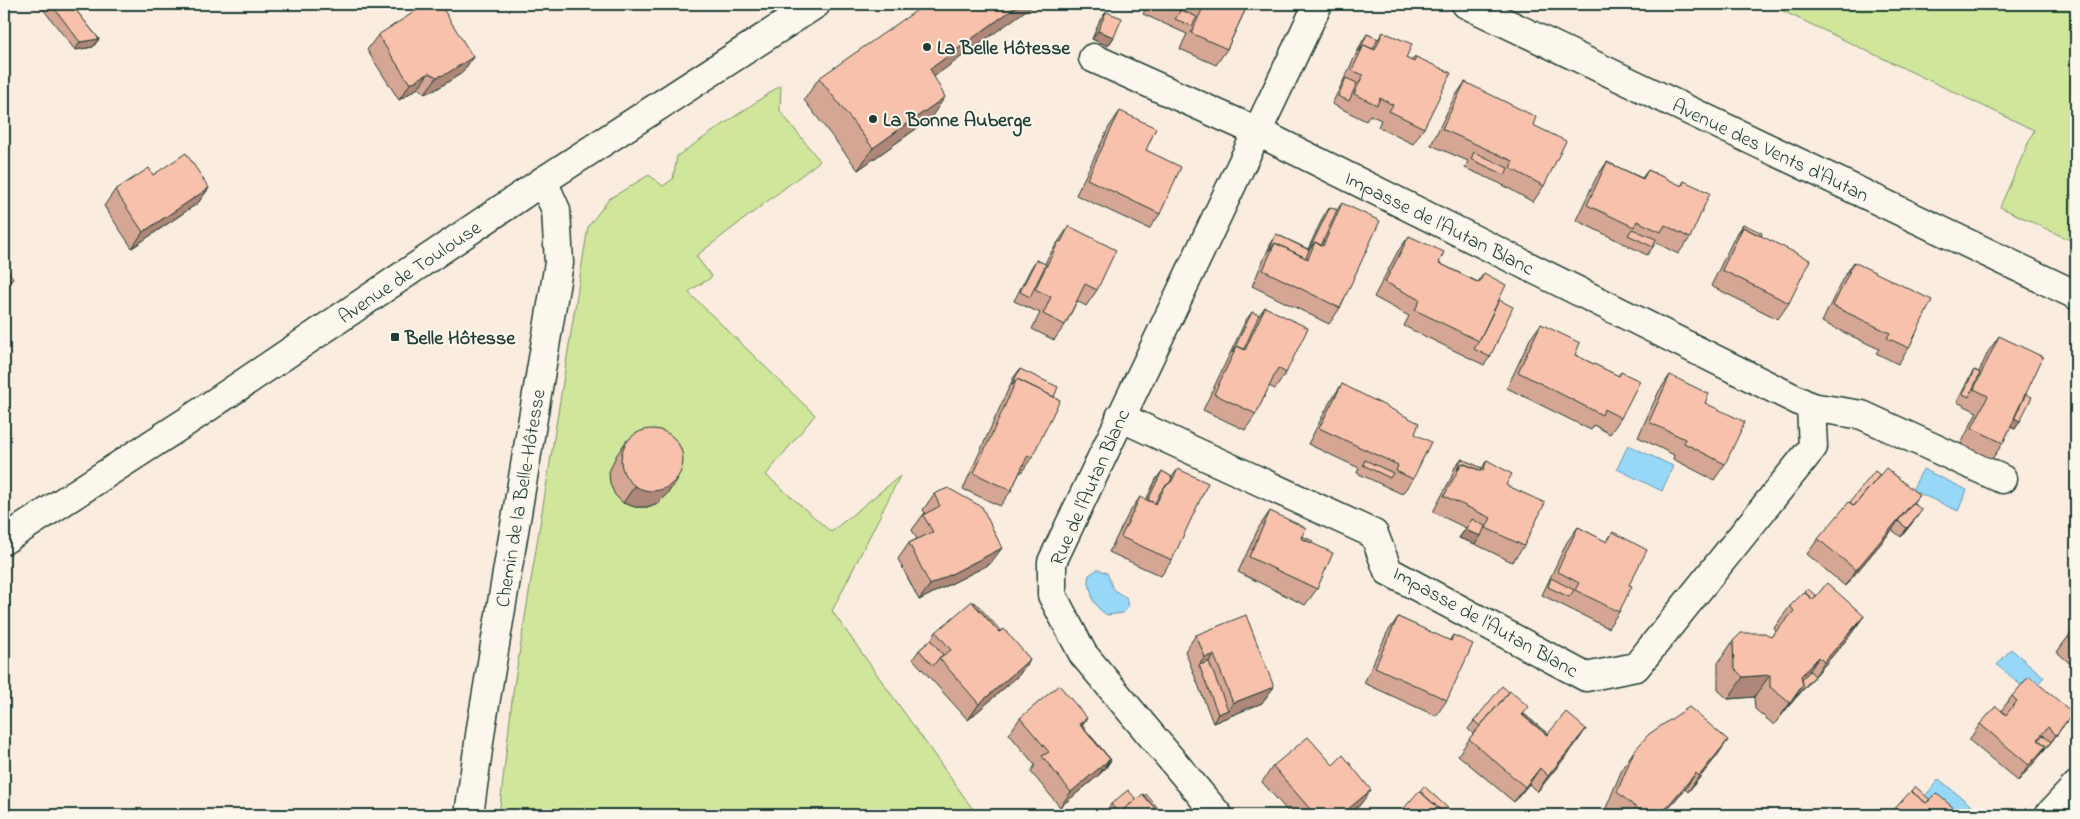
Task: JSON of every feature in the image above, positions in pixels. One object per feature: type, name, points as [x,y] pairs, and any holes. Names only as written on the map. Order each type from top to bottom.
[{"type":"street","name":"Avenue de Toulouse","points":[[4,540],[186,422],[543,182],[816,4]]},
{"type":"street","name":"Rue de l'Autan Blanc","points":[[1218,815],[1083,654],[1052,595],[1052,562],[1318,4]]},
{"type":"street","name":"Avenue des Vents d'Autan","points":[[1466,4],[2076,295]]},
{"type":"street","points":[[1093,58],[1258,132]]},
{"type":"street","name":"Impasse de l'Autan Blanc","points":[[1258,132],[1811,407],[1862,415],[2002,479]]},
{"type":"street","name":"Chemin de la Belle-Hôtesse","points":[[469,815],[481,728],[559,263],[556,210],[543,182]]},
{"type":"street","name":"Impasse de l'Autan Blanc","points":[[1120,417],[1374,534],[1388,571],[1586,677],[1636,667],[1813,447],[1811,407]]},
{"type":"street","points":[[2049,815],[2076,786]]},
{"type":"green space","points":[[1768,4],[2076,4],[2076,243],[2000,207],[2034,130]]},
{"type":"green space","points":[[781,85],[780,111],[820,161],[696,256],[712,277],[688,292],[815,415],[766,475],[831,532],[900,476],[832,611],[977,815],[499,815],[513,692],[588,227],[609,199],[649,175],[663,186],[673,179],[677,156]]},
{"type":"water","points":[[1628,445],[1673,466],[1662,491],[1617,469]]},
{"type":"water","points":[[1923,469],[1967,490],[1958,511],[1912,490]]},
{"type":"water","points":[[1098,569],[1107,573],[1114,590],[1126,597],[1128,607],[1123,613],[1107,615],[1099,609],[1093,600],[1088,579],[1089,575]]},
{"type":"water","points":[[2011,649],[2044,677],[2030,693],[1997,665]]},
{"type":"water","points":[[1939,779],[1974,808],[1968,815],[1949,815],[1925,796]]},
{"type":"building","points":[[51,4],[71,4],[99,39],[80,42]]},
{"type":"building","points":[[427,4],[440,4],[473,57],[446,74],[437,77],[429,73],[410,84],[378,35]]},
{"type":"building","name":"La Belle Hôtesse","points":[[926,4],[1020,4],[930,69],[945,97],[873,148],[819,78]]},
{"type":"building","points":[[1165,4],[1183,4],[1180,11]]},
{"type":"building","points":[[1189,4],[1248,4],[1227,49],[1191,33],[1202,10]]},
{"type":"building","points":[[1181,10],[1197,17],[1192,26],[1175,19]]},
{"type":"building","points":[[1106,12],[1122,18],[1114,37],[1098,31]]},
{"type":"building","points":[[1383,32],[1412,44],[1406,58],[1414,62],[1416,57],[1451,73],[1424,128],[1389,111],[1393,105],[1380,98],[1377,105],[1354,94],[1363,75],[1352,70],[1364,45],[1375,50]]},
{"type":"building","points":[[1367,34],[1378,39],[1373,49],[1364,45],[1359,52]]},
{"type":"building","points":[[1346,78],[1357,83],[1349,101],[1338,96]]},
{"type":"building","points":[[1465,82],[1536,117],[1533,125],[1566,141],[1544,186],[1510,168],[1513,161],[1442,129]]},
{"type":"building","points":[[1120,111],[1156,128],[1146,150],[1181,167],[1160,214],[1087,179]]},
{"type":"building","points":[[1474,152],[1508,168],[1505,175],[1471,159]]},
{"type":"building","points":[[186,153],[209,188],[143,232],[115,190],[149,168],[153,175]]},
{"type":"building","points":[[1607,162],[1643,179],[1648,170],[1682,186],[1684,181],[1710,193],[1690,238],[1665,225],[1661,232],[1637,221],[1634,227],[1587,205]]},
{"type":"building","points":[[1342,203],[1380,221],[1340,308],[1263,270],[1275,243],[1308,259],[1315,242],[1323,246]]},
{"type":"building","points":[[1330,207],[1337,210],[1321,246],[1315,242],[1309,250]]},
{"type":"building","points":[[1743,224],[1762,233],[1761,236],[1743,227],[1738,234]]},
{"type":"building","points":[[1069,226],[1116,250],[1097,290],[1085,284],[1065,325],[1043,314],[1051,297],[1035,289],[1059,241],[1061,242]]},
{"type":"building","points":[[1743,227],[1810,260],[1789,303],[1722,270]]},
{"type":"building","points":[[1632,229],[1656,239],[1653,247],[1628,235]]},
{"type":"building","points":[[1276,234],[1309,250],[1306,258],[1275,243],[1269,251]]},
{"type":"building","points":[[1409,236],[1444,252],[1439,263],[1479,283],[1484,273],[1506,285],[1479,341],[1415,310],[1420,300],[1385,282]]},
{"type":"building","points":[[1036,260],[1046,264],[1030,297],[1020,292]]},
{"type":"building","points":[[1854,262],[1932,300],[1909,348],[1887,338],[1890,333],[1833,306]]},
{"type":"building","points":[[4,266],[13,278],[4,285]]},
{"type":"building","points":[[1499,300],[1513,307],[1490,357],[1474,349]]},
{"type":"building","points":[[1265,307],[1308,328],[1286,373],[1278,368],[1256,414],[1214,394],[1237,346],[1245,350]]},
{"type":"building","points":[[1252,312],[1259,315],[1244,349],[1237,346],[1232,353]]},
{"type":"building","points":[[1541,324],[1580,343],[1575,355],[1619,376],[1621,372],[1640,381],[1621,418],[1604,409],[1602,415],[1518,372]]},
{"type":"building","points":[[1999,336],[2043,357],[2003,443],[1972,428],[1988,396],[1974,389]]},
{"type":"building","points":[[1020,369],[1058,387],[1054,397],[1017,379],[1011,386]]},
{"type":"building","points":[[1974,370],[1980,373],[1969,397],[1963,394]]},
{"type":"building","points":[[1670,375],[1709,394],[1705,403],[1745,422],[1725,464],[1684,443],[1685,439],[1649,422]]},
{"type":"building","points":[[1017,379],[1060,400],[1032,457],[1028,455],[1011,491],[974,473]]},
{"type":"building","points":[[1342,384],[1419,423],[1415,434],[1431,442],[1413,479],[1396,471],[1398,465],[1319,428]]},
{"type":"building","points":[[2025,394],[2032,397],[2020,421],[2014,418]]},
{"type":"building","points":[[4,405],[9,412],[4,416]]},
{"type":"building","points":[[646,429],[658,429],[674,438],[681,448],[683,460],[681,472],[674,482],[658,491],[646,491],[635,486],[626,477],[621,466],[621,454],[626,443],[635,434]]},
{"type":"building","points":[[1461,459],[1482,468],[1481,471],[1462,463],[1457,470]]},
{"type":"building","points":[[1365,460],[1393,473],[1390,478],[1363,465]]},
{"type":"building","points":[[1487,460],[1512,474],[1506,485],[1545,503],[1524,546],[1486,528],[1491,518],[1444,496],[1462,463],[1483,471]]},
{"type":"building","points":[[1886,468],[1919,495],[1856,570],[1818,539],[1849,502],[1854,506]]},
{"type":"building","points":[[1178,469],[1208,483],[1172,560],[1121,537],[1140,497],[1156,504],[1165,486],[1172,481]]},
{"type":"building","points":[[1162,471],[1172,477],[1170,483],[1165,486],[1155,503],[1148,500]]},
{"type":"building","points":[[1875,471],[1880,475],[1854,506],[1850,502]]},
{"type":"building","points":[[948,488],[982,507],[1002,548],[930,585],[909,543],[933,532],[923,515],[940,506],[934,494]]},
{"type":"building","points":[[1913,503],[1922,510],[1907,528],[1898,521]]},
{"type":"building","points":[[1270,511],[1306,528],[1301,538],[1333,553],[1317,589],[1249,557]]},
{"type":"building","points":[[1472,519],[1485,526],[1481,536],[1465,530]]},
{"type":"building","points":[[1578,527],[1607,542],[1613,532],[1647,550],[1629,585],[1632,586],[1619,612],[1575,590],[1579,583],[1557,571]]},
{"type":"building","points":[[1302,536],[1313,541],[1312,543],[1301,538]]},
{"type":"building","points":[[1551,578],[1574,590],[1569,597],[1548,587]]},
{"type":"building","points":[[1827,583],[1864,616],[1824,662],[1819,657],[1801,676],[1803,685],[1790,703],[1770,687],[1770,675],[1743,677],[1734,668],[1733,641],[1741,633],[1765,633],[1771,637],[1794,611],[1790,606],[1804,592],[1813,600]]},
{"type":"building","points":[[1808,589],[1816,596],[1813,600],[1805,592]]},
{"type":"building","points":[[972,601],[999,632],[1004,629],[1030,659],[979,704],[939,658],[951,650],[936,632]]},
{"type":"building","points":[[975,602],[1001,631],[999,632],[973,603]]},
{"type":"building","points":[[1246,615],[1274,687],[1233,703],[1214,655],[1205,657],[1196,635]]},
{"type":"building","points":[[1398,617],[1451,641],[1453,635],[1473,644],[1447,700],[1375,667]]},
{"type":"building","points":[[2076,627],[2076,644],[2068,637]]},
{"type":"building","points":[[931,640],[943,655],[933,666],[919,650]]},
{"type":"building","points":[[1209,662],[1228,710],[1218,714],[1199,665]]},
{"type":"building","points":[[1810,671],[1815,676],[1793,699],[1803,685],[1802,679]]},
{"type":"building","points":[[2029,676],[2073,713],[2056,735],[2048,727],[2038,739],[2046,746],[2029,765],[1980,724],[1996,706],[2006,715],[2017,701],[2012,696]]},
{"type":"building","points":[[1059,685],[1087,718],[1079,724],[1110,759],[1071,792],[1042,756],[1049,752],[1020,718]]},
{"type":"building","points":[[1502,686],[1509,692],[1480,726],[1474,721]]},
{"type":"building","points":[[1510,691],[1529,707],[1522,715],[1547,735],[1566,712],[1586,729],[1548,776],[1540,768],[1525,787],[1469,739]]},
{"type":"building","points":[[1689,707],[1728,740],[1699,776],[1696,773],[1660,815],[1645,815],[1617,792],[1634,751],[1649,734]]},
{"type":"building","points":[[1524,714],[1548,734],[1523,715]]},
{"type":"building","points":[[1082,725],[1111,760],[1105,767],[1110,759]]},
{"type":"building","points":[[2043,735],[2051,742],[2041,754],[2046,746],[2038,740]]},
{"type":"building","points":[[1308,737],[1333,765],[1343,755],[1371,790],[1341,815],[1315,815],[1273,766]]},
{"type":"building","points":[[1424,786],[1452,812],[1446,815],[1420,791]]},
{"type":"building","points":[[1915,786],[1930,800],[1926,803],[1911,791]]},
{"type":"building","points":[[1128,790],[1136,799],[1120,815],[1111,804]]},
{"type":"building","points":[[1419,791],[1446,815],[1398,815]]},
{"type":"building","points":[[1911,791],[1926,803],[1936,793],[1962,815],[1889,815]]},
{"type":"building","points":[[1143,794],[1161,815],[1127,815],[1123,810]]},
{"type":"building","points":[[1146,794],[1164,815],[1161,815],[1144,796]]},
{"type":"place","name":"La Belle Hôtesse","points":[[927,47]]},
{"type":"place","name":"La Bonne Auberge","points":[[873,119]]},
{"type":"place","name":"Belle Hôtesse","points":[[395,337]]}]
